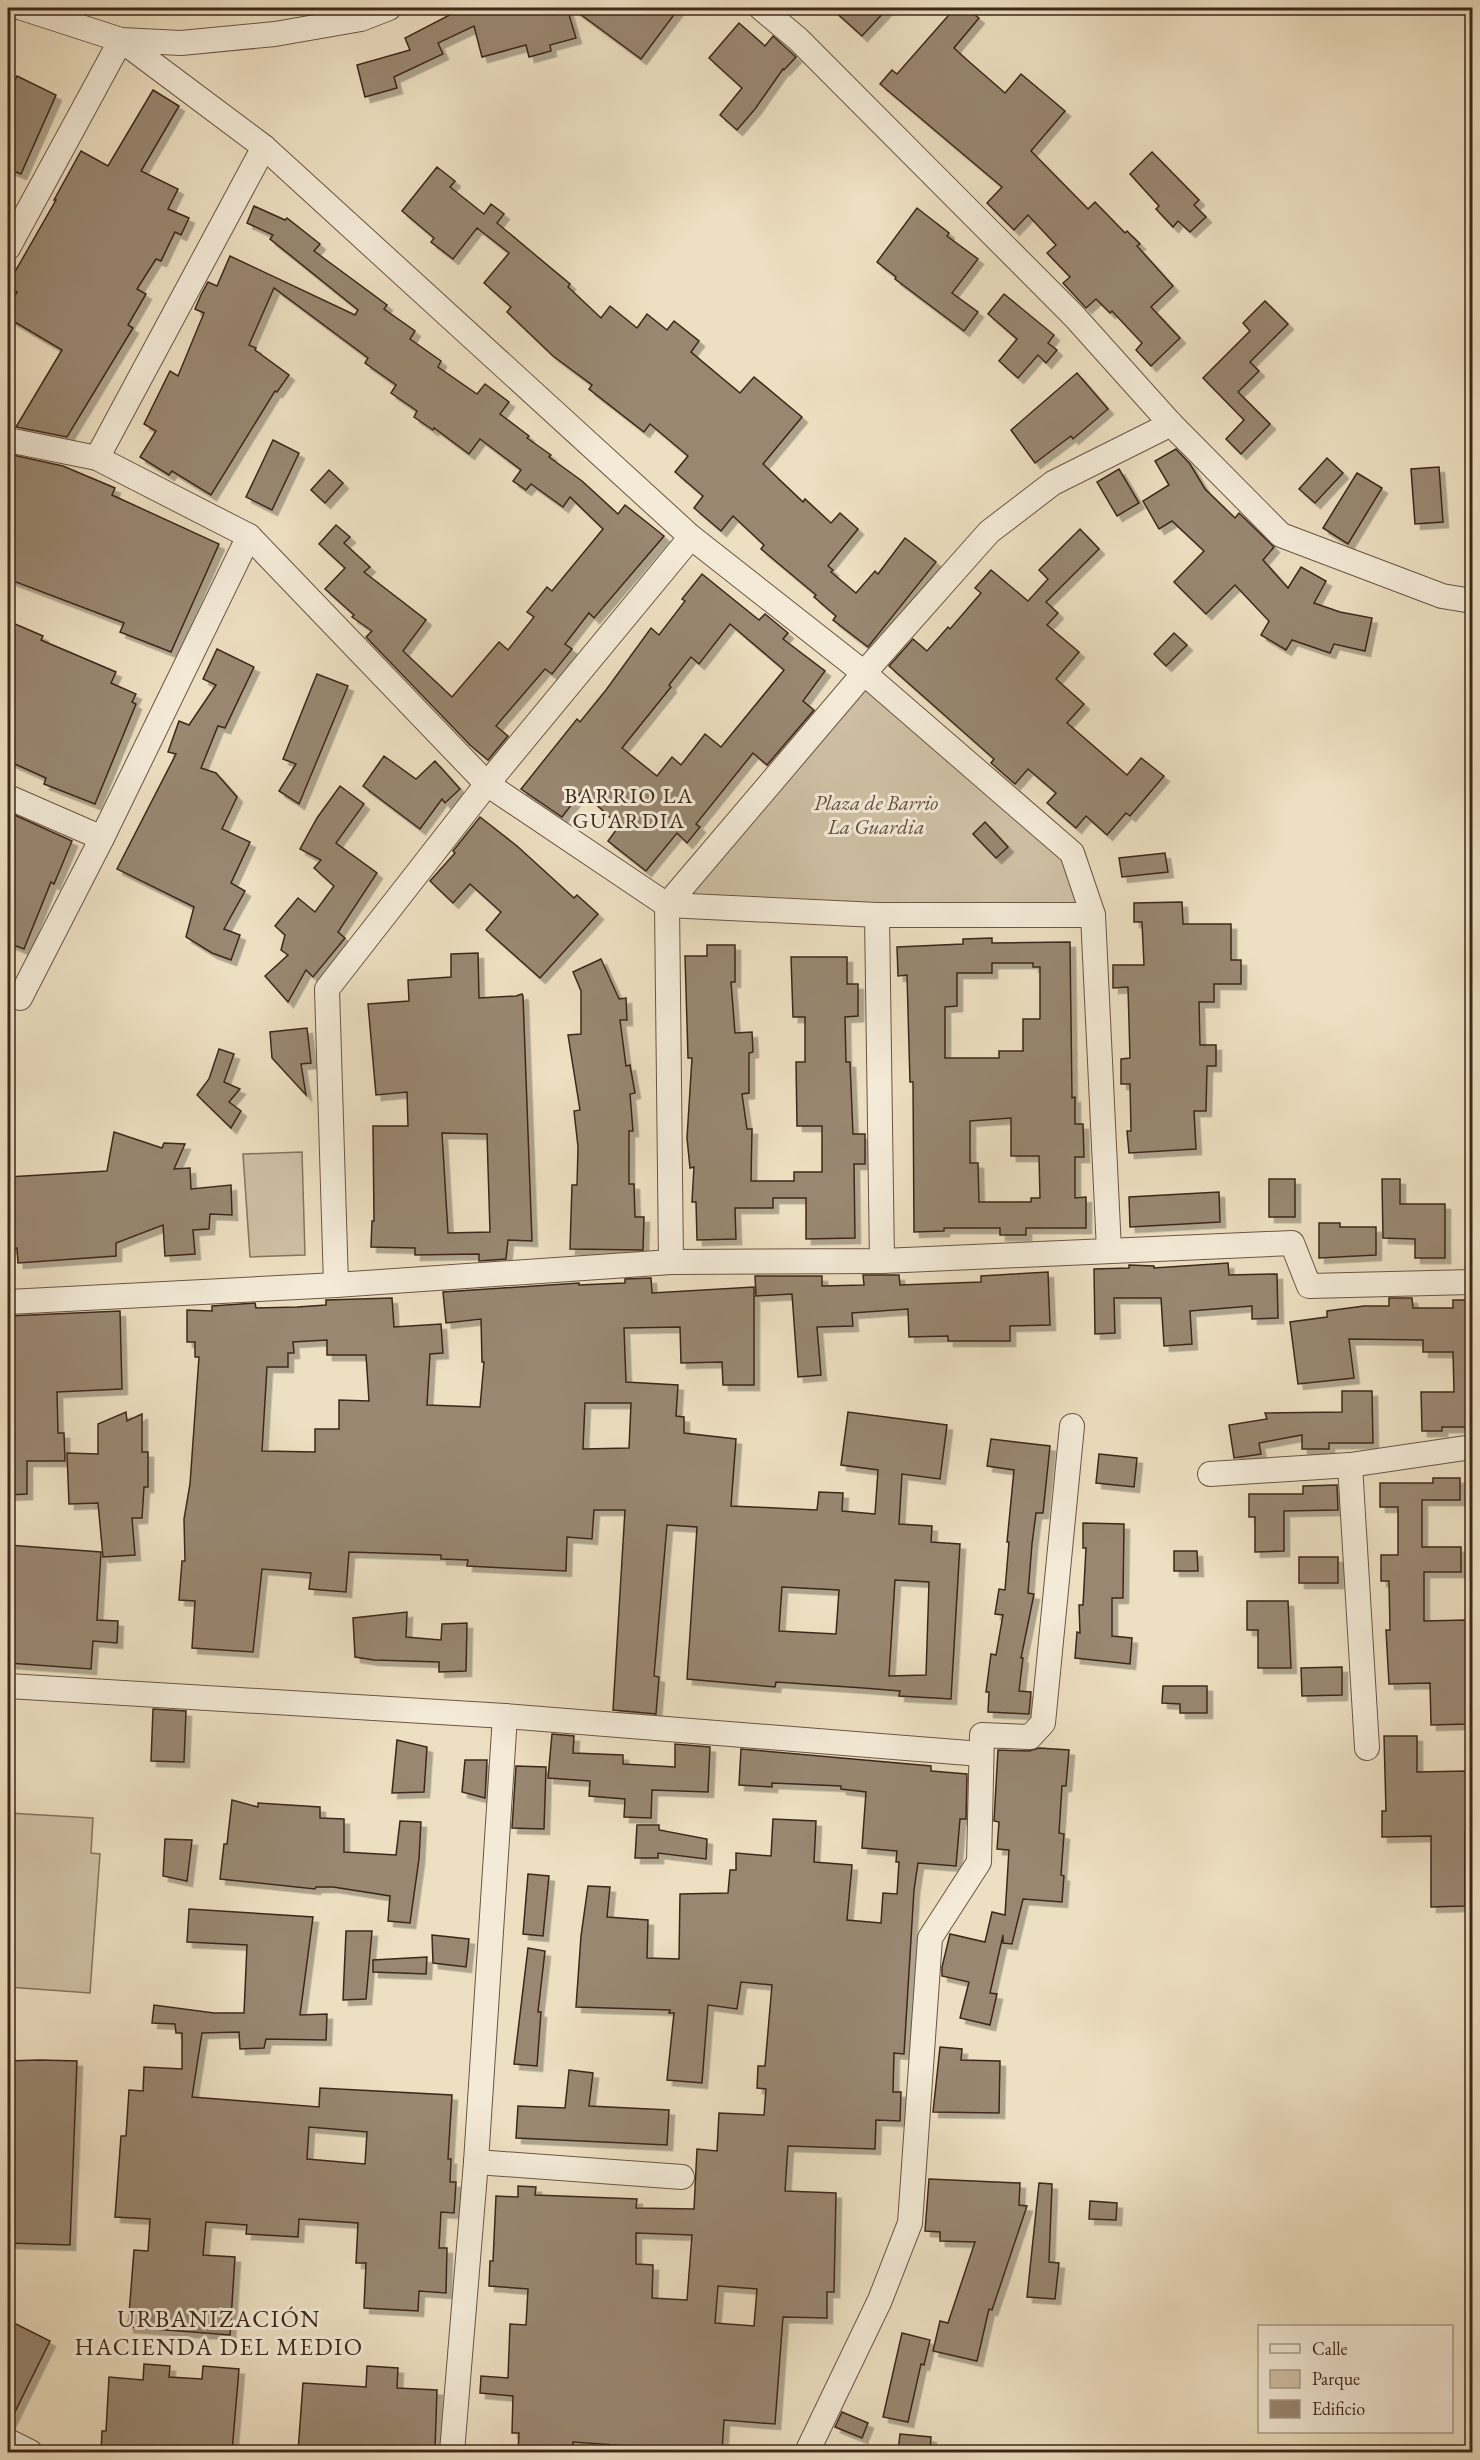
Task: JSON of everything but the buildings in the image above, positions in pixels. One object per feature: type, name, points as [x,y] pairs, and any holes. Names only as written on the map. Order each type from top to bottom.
[{"type":"street","points":[[22,8],[122,40],[181,43],[275,34],[362,19],[389,8]]},
{"type":"street","points":[[761,8],[798,39],[1074,316],[1171,424],[1281,535],[1442,596],[1473,601]]},
{"type":"street","points":[[122,40],[264,147],[691,537],[864,673],[1072,853],[1093,915],[1109,1250]]},
{"type":"street","points":[[8,248],[122,40]]},
{"type":"street","points":[[97,458],[264,147]]},
{"type":"street","points":[[671,1262],[667,905],[864,673],[989,531],[1053,483],[1171,424]]},
{"type":"street","points":[[8,440],[97,458],[249,537],[487,784],[667,905],[877,915],[1093,915]]},
{"type":"street","points":[[8,991],[20,998],[102,838],[249,537]]},
{"type":"street","points":[[336,1285],[327,989],[487,784],[691,537]]},
{"type":"street","points":[[8,797],[102,838]]},
{"type":"street","points":[[877,915],[882,1261]]},
{"type":"street","points":[[8,1302],[336,1285],[671,1262],[882,1261],[1292,1243],[1309,1286],[1473,1282]]},
{"type":"street","points":[[807,2452],[880,2300],[910,2223],[930,1938],[979,1862],[982,1735],[1030,1737],[1043,1723],[1072,1426]]},
{"type":"street","points":[[1210,1474],[1350,1465],[1473,1447]]},
{"type":"street","points":[[1350,1465],[1367,1748]]},
{"type":"street","points":[[8,1686],[505,1716],[981,1754]]},
{"type":"street","points":[[452,2452],[476,2162],[505,1716]]},
{"type":"street","points":[[476,2162],[682,2177]]},
{"type":"street","points":[[8,2441],[30,2452]]},
{"type":"green space","name":"Plaza de Barrio La Guardia","points":[[864,673],[1072,853],[1093,915],[667,905]]},
{"type":"green space","points":[[302,1152],[305,1255],[250,1257],[243,1154]]},
{"type":"green space","points":[[8,1813],[93,1818],[91,1853],[100,1854],[90,1993],[8,1987]]},
{"type":"district","name":"BARRIO LA GUARDIA","points":[[629,808]]},
{"type":"district","name":"URBANIZACIÓN HACIENDA DEL MEDIO","points":[[219,2333]]}]
